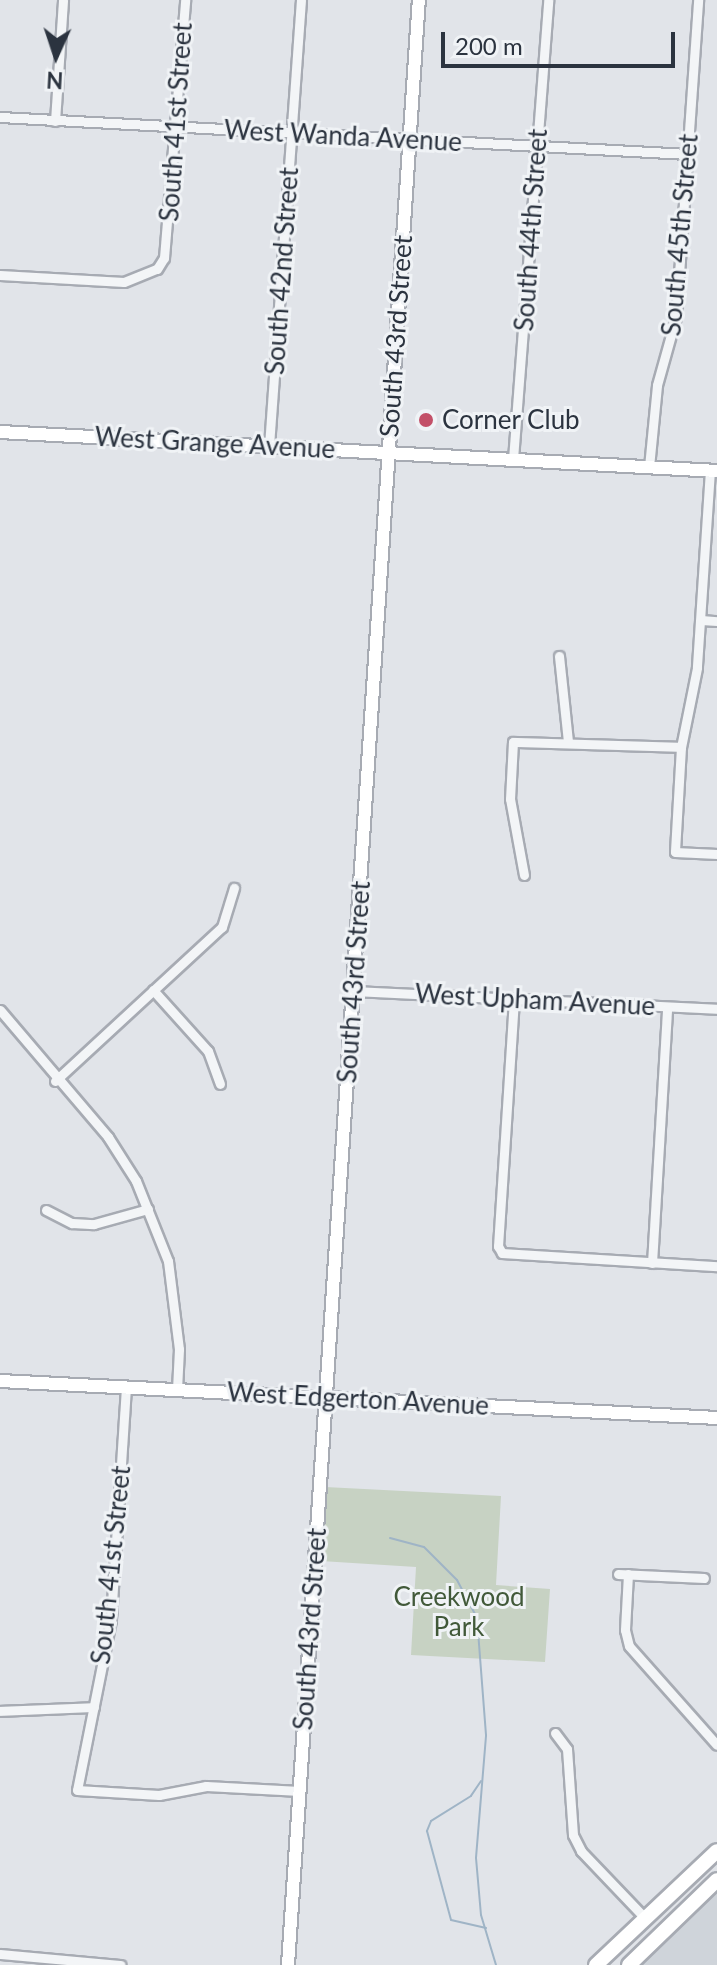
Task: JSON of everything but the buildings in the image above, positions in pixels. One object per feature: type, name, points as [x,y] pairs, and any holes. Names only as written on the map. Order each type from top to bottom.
[{"type":"main road","points":[[596,1965],[717,1851]]},
{"type":"main road","points":[[629,1965],[717,1880]]},
{"type":"street","points":[[55,121],[63,0]]},
{"type":"street","name":"South 41st Street","points":[[0,275],[124,282],[157,269],[168,245],[185,0]]},
{"type":"street","name":"South 42nd Street","points":[[269,446],[301,0]]},
{"type":"street","name":"South 43rd Street","points":[[288,1965],[419,0]]},
{"type":"street","name":"South 44th Street","points":[[513,459],[548,0]]},
{"type":"street","name":"South 45th Street","points":[[649,467],[657,385],[676,317],[698,0]]},
{"type":"street","name":"West Wanda Avenue","points":[[0,117],[687,154]]},
{"type":"street","name":"West Grange Avenue","points":[[0,432],[713,470]]},
{"type":"street","points":[[713,470],[701,620],[681,747],[675,852],[717,854]]},
{"type":"street","points":[[701,620],[717,621]]},
{"type":"street","points":[[559,656],[568,742]]},
{"type":"street","points":[[524,875],[510,799],[513,742],[681,747]]},
{"type":"street","points":[[55,1081],[222,927],[234,888]]},
{"type":"street","points":[[153,990],[208,1051],[220,1084]]},
{"type":"street","name":"West Upham Avenue","points":[[353,991],[717,1009]]},
{"type":"street","points":[[514,999],[498,1246],[502,1253],[717,1266]]},
{"type":"street","points":[[652,1263],[667,1007]]},
{"type":"street","points":[[0,1012],[55,1081],[108,1137],[148,1209],[168,1261],[176,1310],[177,1390]]},
{"type":"street","points":[[46,1210],[72,1223],[94,1224],[148,1209]]},
{"type":"street","name":"West Edgerton Avenue","points":[[0,1381],[717,1418]]},
{"type":"street","name":"South 41st Street","points":[[126,1387],[111,1620],[77,1790],[159,1795],[206,1786],[300,1791]]},
{"type":"street","points":[[704,1578],[623,1574],[625,1630],[629,1646],[717,1745]]},
{"type":"street","points":[[0,1711],[94,1707]]},
{"type":"street","points":[[555,1733],[567,1749],[577,1843],[644,1917]]},
{"type":"street","points":[[0,1954],[118,1965]]},
{"type":"shaded area","points":[[717,1890],[717,1965],[637,1965],[641,1961]]},
{"type":"green space","name":"Creekwood Park","points":[[325,1487],[501,1496],[496,1585],[550,1589],[545,1662],[411,1655],[416,1567],[321,1561]]},
{"type":"waterway","points":[[390,1538],[424,1547],[457,1580],[477,1618],[486,1736],[476,1858],[481,1915],[496,1965]]},
{"type":"waterway","points":[[481,1781],[471,1796],[431,1821],[427,1831],[451,1920],[486,1928]]},
{"type":"place","name":"Corner Club","points":[[426,420]]}]
